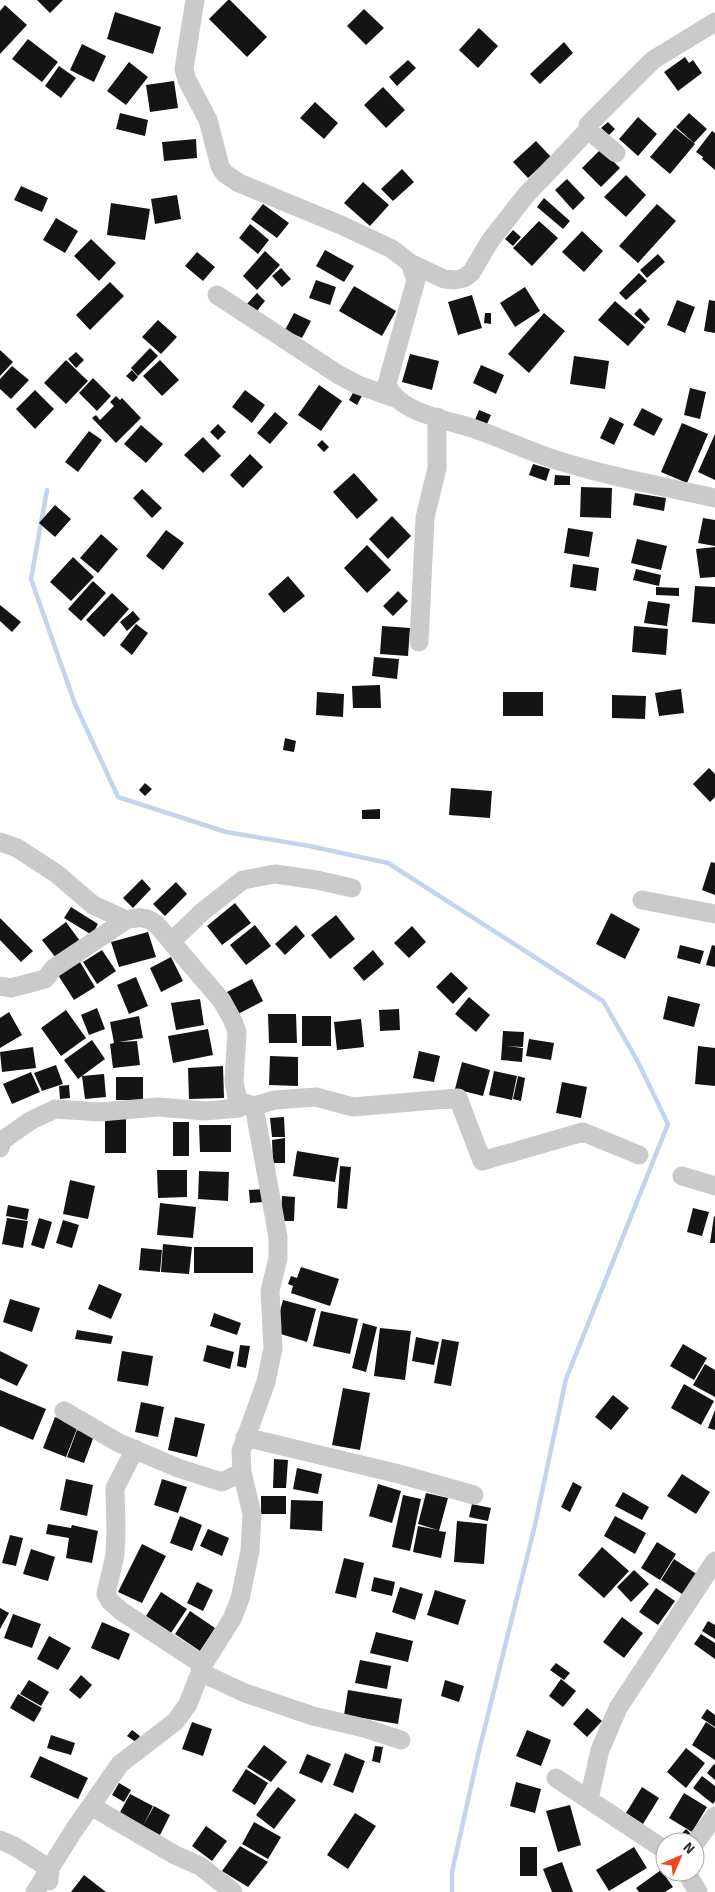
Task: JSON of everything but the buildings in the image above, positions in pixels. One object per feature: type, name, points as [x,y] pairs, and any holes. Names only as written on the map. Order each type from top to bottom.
[{"type":"street","points":[[195,0],[184,69],[187,80],[208,120],[220,166],[224,173],[238,183],[342,225],[392,249],[410,263],[444,279],[455,280],[464,278],[471,273],[490,241],[526,196],[588,130],[588,125],[653,60],[715,22]]},
{"type":"street","points":[[588,130],[616,153]]},
{"type":"street","points":[[395,398],[387,384],[416,280],[410,263]]},
{"type":"street","points":[[217,296],[339,375],[358,385],[395,398],[404,404],[553,458],[613,476],[715,498]]},
{"type":"street","points":[[419,642],[425,518],[437,468],[437,417]]},
{"type":"street","points":[[0,842],[17,848],[58,874],[94,905],[126,920]]},
{"type":"street","points":[[171,942],[202,912],[243,880],[275,874],[317,880],[352,888]]},
{"type":"street","points":[[642,900],[715,914]]},
{"type":"street","points":[[0,986],[11,988],[45,979],[54,968],[126,920],[138,917],[149,918],[156,924],[222,1000],[234,1021],[237,1032],[234,1081],[246,1107],[278,1237],[278,1258],[270,1291],[273,1348],[266,1382],[241,1451],[242,1472],[252,1514],[250,1551],[240,1599],[232,1619],[202,1668],[188,1704],[176,1720],[120,1764],[36,1892]]},
{"type":"street","points":[[0,1148],[3,1140],[30,1121],[55,1109],[100,1112],[158,1106],[206,1111],[246,1107],[275,1100],[316,1097],[353,1106],[458,1098],[482,1161],[584,1132],[639,1155]]},
{"type":"street","points":[[682,1176],[715,1186]]},
{"type":"street","points":[[64,1411],[120,1442],[178,1468],[222,1482],[242,1472]]},
{"type":"street","points":[[246,1437],[399,1474],[474,1495]]},
{"type":"street","points":[[135,1449],[115,1488],[115,1555],[106,1594],[110,1602],[202,1668],[245,1693],[313,1716],[364,1728],[401,1740]]},
{"type":"street","points":[[589,1799],[600,1750],[618,1708],[715,1561]]},
{"type":"street","points":[[556,1778],[655,1843]]},
{"type":"street","points":[[91,1806],[175,1855],[200,1866],[234,1892]]},
{"type":"street","points":[[703,1832],[715,1816]]},
{"type":"street","points":[[0,1840],[14,1846],[50,1869]]},
{"type":"street","points":[[49,1892],[50,1869]]},
{"type":"waterway","points":[[47,490],[31,579],[75,704],[118,797],[226,832],[309,846],[388,863],[603,1001],[638,1062],[668,1124],[566,1379],[535,1525],[478,1755],[452,1872],[452,1892]]}]
